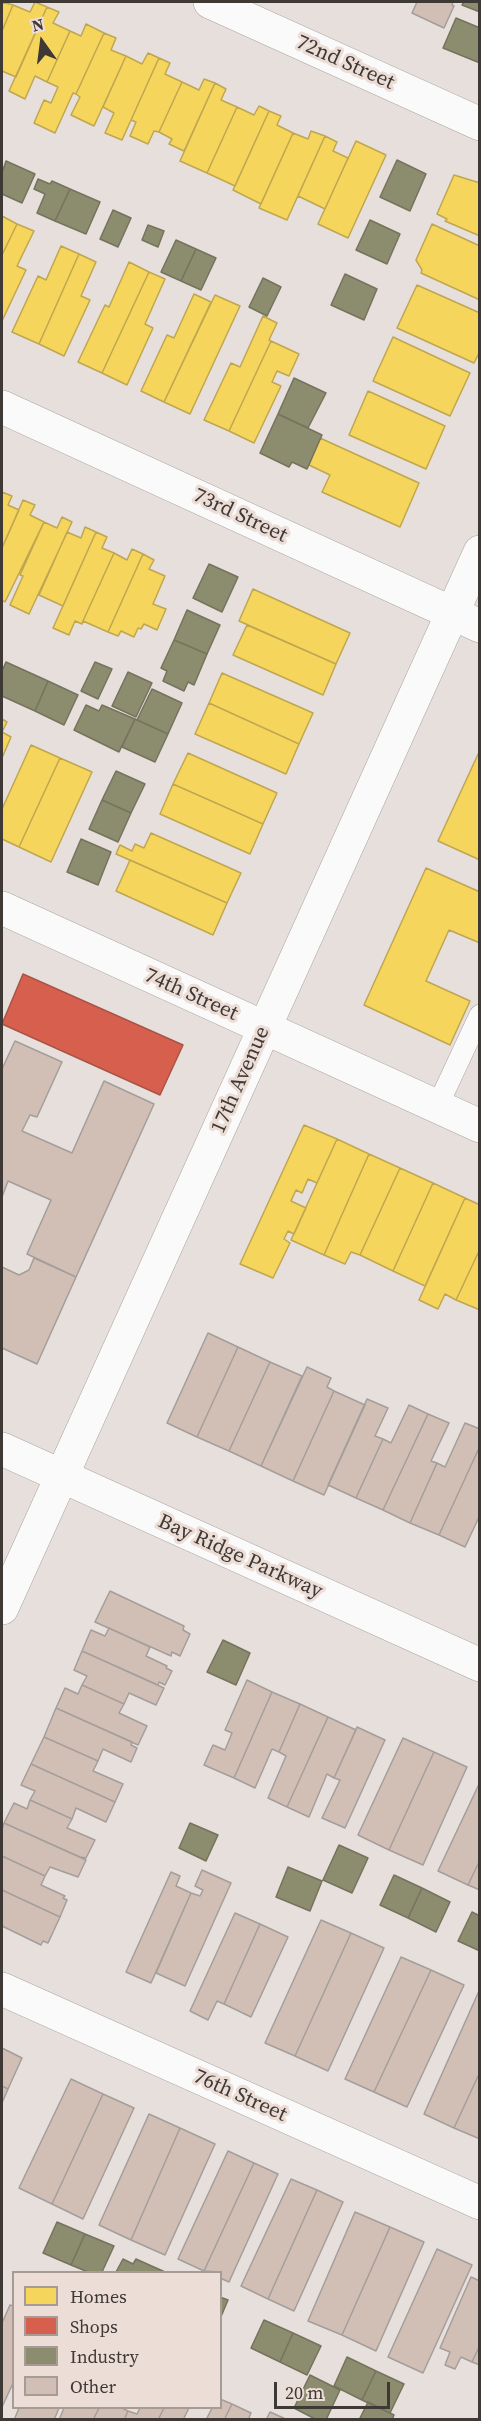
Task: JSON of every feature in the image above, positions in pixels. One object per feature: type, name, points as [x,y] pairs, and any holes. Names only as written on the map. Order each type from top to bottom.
[{"type":"street","name":"72nd Street","points":[[210,2],[480,124]]},
{"type":"street","name":"73rd Street","points":[[2,407],[466,619]]},
{"type":"street","name":"17th Avenue","points":[[2,1608],[264,1028],[466,619],[480,552]]},
{"type":"street","name":"74th Street","points":[[2,908],[480,1126]]},
{"type":"street","name":"Bay Ridge Parkway","points":[[2,1449],[480,1665]]},
{"type":"street","name":"76th Street","points":[[2,1989],[480,2203]]},
{"type":"lane","points":[[437,1107],[480,1014]]},
{"type":"building: Homes","points":[[2,2],[13,5],[2,31]]},
{"type":"building: Homes","points":[[35,2],[47,7],[16,77],[2,71],[2,31],[13,5],[30,12]]},
{"type":"building: Homes","points":[[47,7],[59,12],[53,23],[70,31],[47,82],[35,76],[25,99],[9,91]]},
{"type":"building: Homes","points":[[86,24],[104,33],[55,133],[34,123],[44,100],[51,103],[58,87],[47,82],[70,31],[81,36]]},
{"type":"building: Homes","points":[[104,33],[116,38],[111,50],[126,56],[94,126],[71,115],[80,97],[76,94]]},
{"type":"building: Homes","points":[[148,53],[159,58],[122,140],[105,133],[114,113],[103,107],[126,56],[142,64]]},
{"type":"building: Homes","points":[[159,58],[170,63],[165,74],[182,82],[159,132],[154,131],[148,144],[130,136],[136,122],[131,120]]},
{"type":"building: Homes","points":[[204,79],[215,83],[184,151],[169,144],[172,139],[159,132],[182,82],[199,90]]},
{"type":"building: Homes","points":[[215,83],[226,89],[221,100],[237,107],[207,173],[180,161]]},
{"type":"building: Homes","points":[[259,106],[269,111],[235,186],[207,173],[237,107],[254,115]]},
{"type":"building: Homes","points":[[269,111],[281,116],[277,125],[293,133],[261,204],[233,190]]},
{"type":"building: Homes","points":[[311,131],[325,136],[287,220],[259,208],[293,133],[308,139]]},
{"type":"building: Homes","points":[[325,136],[337,142],[333,151],[348,158],[325,209],[298,196]]},
{"type":"building: Homes","points":[[356,141],[386,155],[348,238],[318,224]]},
{"type":"building: Homes","points":[[454,175],[480,183],[480,236],[445,221],[447,219],[437,214]]},
{"type":"building: Homes","points":[[2,216],[17,224],[2,255]]},
{"type":"building: Homes","points":[[17,224],[34,231],[17,266],[26,270],[2,321],[2,255]]},
{"type":"building: Homes","points":[[432,224],[480,246],[480,300],[421,273],[422,270],[416,260]]},
{"type":"building: Homes","points":[[61,246],[79,254],[39,344],[12,332],[38,276],[46,280]]},
{"type":"building: Homes","points":[[79,254],[96,262],[81,296],[90,300],[64,356],[39,344]]},
{"type":"building: Homes","points":[[129,262],[149,272],[102,373],[78,362],[105,305],[109,307]]},
{"type":"building: Homes","points":[[149,272],[165,279],[145,324],[153,328],[127,385],[102,373]]},
{"type":"building: Homes","points":[[417,285],[480,313],[480,351],[474,363],[397,328]]},
{"type":"building: Homes","points":[[194,294],[211,302],[164,402],[141,391],[167,335],[174,338]]},
{"type":"building: Homes","points":[[215,295],[240,306],[190,414],[164,402]]},
{"type":"building: Homes","points":[[263,316],[277,323],[269,340],[271,341],[229,431],[204,420],[231,363],[240,367]]},
{"type":"building: Homes","points":[[393,337],[470,373],[450,416],[373,381]]},
{"type":"building: Homes","points":[[271,341],[299,354],[289,376],[277,371],[272,382],[281,386],[254,443],[229,431]]},
{"type":"building: Homes","points":[[368,391],[445,426],[426,469],[349,435]]},
{"type":"building: Homes","points":[[320,438],[419,483],[400,527],[322,492],[330,475],[309,465]]},
{"type":"building: Homes","points":[[2,492],[12,496],[8,505],[19,510],[2,548]]},
{"type":"building: Homes","points":[[23,500],[35,505],[30,515],[44,522],[5,602],[2,600],[2,548]]},
{"type":"building: Homes","points":[[62,517],[72,522],[29,614],[10,605],[23,576],[20,575],[44,522],[57,528]]},
{"type":"building: Homes","points":[[85,527],[96,532],[63,606],[39,595],[67,532],[81,538]]},
{"type":"building: Homes","points":[[96,532],[107,537],[102,548],[114,553],[82,624],[75,621],[69,635],[53,628]]},
{"type":"building: Homes","points":[[132,549],[143,554],[108,632],[83,621],[114,553],[127,560]]},
{"type":"building: Homes","points":[[143,554],[154,560],[149,569],[165,576],[153,604],[166,609],[157,630],[144,624],[141,629],[138,628],[134,637],[121,631],[118,636],[108,632]]},
{"type":"building: Homes","points":[[253,589],[350,633],[336,664],[239,621]]},
{"type":"building: Homes","points":[[247,625],[336,664],[323,695],[233,655]]},
{"type":"building: Homes","points":[[222,673],[313,713],[299,744],[209,703]]},
{"type":"building: Homes","points":[[209,703],[299,744],[286,774],[195,734]]},
{"type":"building: Homes","points":[[2,719],[7,722],[2,732]]},
{"type":"building: Homes","points":[[2,732],[11,737],[2,758]]},
{"type":"building: Homes","points":[[31,745],[60,758],[19,847],[2,839],[2,809]]},
{"type":"building: Homes","points":[[480,750],[480,860],[438,841]]},
{"type":"building: Homes","points":[[188,753],[277,793],[263,824],[173,784]]},
{"type":"building: Homes","points":[[60,758],[92,772],[51,862],[19,847]]},
{"type":"building: Homes","points":[[173,784],[263,824],[250,854],[160,814]]},
{"type":"building: Homes","points":[[151,833],[241,873],[227,903],[116,854],[120,845],[132,851],[135,844],[144,848]]},
{"type":"building: Homes","points":[[130,860],[227,903],[213,935],[116,891]]},
{"type":"building: Homes","points":[[426,868],[480,892],[480,943],[449,930],[426,981],[470,1001],[450,1045],[364,1005]]},
{"type":"building: Homes","points":[[304,1125],[337,1139],[317,1183],[308,1179],[302,1193],[296,1190],[291,1201],[306,1208],[294,1234],[288,1231],[284,1239],[290,1243],[273,1278],[240,1264]]},
{"type":"building: Homes","points":[[337,1139],[369,1154],[324,1255],[291,1240]]},
{"type":"building: Homes","points":[[369,1154],[400,1168],[360,1255],[351,1252],[345,1264],[324,1255]]},
{"type":"building: Homes","points":[[400,1168],[433,1183],[393,1271],[360,1255]]},
{"type":"building: Homes","points":[[433,1183],[465,1198],[425,1286],[393,1271]]},
{"type":"building: Homes","points":[[465,1198],[480,1205],[480,1249],[456,1300],[445,1294],[438,1309],[419,1300]]},
{"type":"building: Homes","points":[[480,1249],[480,1310],[456,1300]]},
{"type":"building: Shops","points":[[23,974],[183,1045],[160,1095],[2,1024]]},
{"type":"building: Industry","points":[[464,2],[480,2],[480,12],[462,5]]},
{"type":"building: Industry","points":[[456,18],[480,28],[480,63],[443,48]]},
{"type":"building: Industry","points":[[397,160],[426,174],[410,211],[380,197]]},
{"type":"building: Industry","points":[[6,161],[35,174],[22,203],[2,194],[2,173]]},
{"type":"building: Industry","points":[[38,179],[50,184],[52,181],[70,189],[55,221],[37,213],[45,194],[34,189]]},
{"type":"building: Industry","points":[[70,189],[100,202],[86,234],[55,221]]},
{"type":"building: Industry","points":[[113,210],[131,218],[118,247],[100,239]]},
{"type":"building: Industry","points":[[370,220],[400,234],[387,264],[356,250]]},
{"type":"building: Industry","points":[[148,225],[164,231],[158,247],[142,240]]},
{"type":"building: Industry","points":[[176,240],[196,249],[181,281],[161,272]]},
{"type":"building: Industry","points":[[196,249],[216,258],[201,290],[181,281]]},
{"type":"building: Industry","points":[[345,274],[377,289],[364,320],[331,305]]},
{"type":"building: Industry","points":[[263,278],[281,287],[267,316],[249,307]]},
{"type":"building: Industry","points":[[294,378],[326,393],[308,428],[278,414]]},
{"type":"building: Industry","points":[[278,414],[322,435],[307,469],[292,462],[289,467],[260,453]]},
{"type":"building: Industry","points":[[209,564],[238,577],[222,612],[193,598]]},
{"type":"building: Industry","points":[[187,610],[220,625],[207,654],[174,640]]},
{"type":"building: Industry","points":[[174,640],[207,654],[194,685],[188,682],[184,691],[163,681],[167,671],[161,668]]},
{"type":"building: Industry","points":[[6,662],[48,681],[35,711],[2,696],[2,671]]},
{"type":"building: Industry","points":[[95,662],[112,669],[98,699],[81,691]]},
{"type":"building: Industry","points":[[128,672],[152,683],[136,717],[112,706]]},
{"type":"building: Industry","points":[[48,681],[78,695],[64,725],[35,711]]},
{"type":"building: Industry","points":[[152,689],[182,703],[168,734],[137,720]]},
{"type":"building: Industry","points":[[86,705],[99,711],[102,705],[135,719],[119,752],[74,730]]},
{"type":"building: Industry","points":[[135,719],[168,734],[155,762],[122,747]]},
{"type":"building: Industry","points":[[116,771],[145,784],[131,813],[102,800]]},
{"type":"building: Industry","points":[[102,800],[131,813],[118,842],[89,829]]},
{"type":"building: Industry","points":[[81,839],[111,852],[98,885],[67,872]]},
{"type":"building: Industry","points":[[223,1640],[250,1653],[236,1685],[207,1672]]},
{"type":"building: Industry","points":[[190,1823],[218,1835],[206,1861],[179,1848]]},
{"type":"building: Industry","points":[[339,1845],[368,1858],[352,1893],[323,1880]]},
{"type":"building: Industry","points":[[288,1867],[322,1881],[310,1911],[276,1897]]},
{"type":"building: Industry","points":[[394,1875],[422,1888],[408,1918],[380,1905]]},
{"type":"building: Industry","points":[[422,1888],[450,1902],[436,1932],[408,1918]]},
{"type":"building: Industry","points":[[472,1912],[480,1916],[480,1951],[458,1941]]},
{"type":"building: Industry","points":[[57,2222],[85,2234],[71,2265],[43,2253]]},
{"type":"building: Industry","points":[[85,2234],[114,2246],[102,2271],[86,2271],[71,2265]]},
{"type":"building: Industry","points":[[123,2259],[133,2264],[136,2259],[163,2271],[117,2271]]},
{"type":"building: Industry","points":[[222,2298],[228,2300],[222,2314]]},
{"type":"building: Industry","points":[[264,2320],[293,2333],[280,2362],[251,2348]]},
{"type":"building: Industry","points":[[293,2333],[321,2346],[307,2375],[280,2362]]},
{"type":"building: Industry","points":[[347,2357],[376,2371],[362,2400],[334,2386]]},
{"type":"building: Industry","points":[[376,2371],[404,2384],[390,2413],[362,2400]]},
{"type":"building: Industry","points":[[310,2375],[340,2390],[326,2420],[317,2420],[294,2408]]},
{"type":"building: Industry","points":[[368,2402],[394,2415],[392,2420],[359,2420]]},
{"type":"building: Other","points":[[417,2],[453,2],[454,6],[444,28],[412,13]]},
{"type":"building: Other","points":[[15,1041],[62,1062],[37,1117],[30,1115],[22,1131],[72,1153],[104,1081],[154,1104],[76,1277],[27,1254],[51,1200],[8,1181],[2,1197],[2,1069]]},
{"type":"building: Other","points":[[34,1258],[76,1277],[37,1364],[2,1348],[2,1267],[19,1275],[29,1270]]},
{"type":"building: Other","points":[[208,1333],[238,1347],[197,1437],[167,1423]]},
{"type":"building: Other","points":[[238,1347],[270,1362],[229,1451],[197,1437]]},
{"type":"building: Other","points":[[270,1362],[302,1376],[261,1466],[229,1451]]},
{"type":"building: Other","points":[[307,1367],[331,1378],[327,1387],[334,1391],[293,1481],[261,1466]]},
{"type":"building: Other","points":[[334,1391],[365,1405],[324,1495],[293,1481]]},
{"type":"building: Other","points":[[367,1399],[388,1408],[375,1436],[383,1439],[356,1498],[328,1485]]},
{"type":"building: Other","points":[[409,1405],[428,1414],[383,1510],[356,1498],[383,1439],[391,1443]]},
{"type":"building: Other","points":[[428,1414],[449,1423],[431,1461],[437,1463],[410,1523],[383,1510]]},
{"type":"building: Other","points":[[465,1423],[480,1429],[480,1446],[439,1535],[410,1523],[437,1463],[445,1467]]},
{"type":"building: Other","points":[[480,1446],[480,1515],[465,1547],[439,1535]]},
{"type":"building: Other","points":[[110,1591],[184,1626],[183,1630],[190,1634],[180,1656],[172,1652],[171,1656],[95,1622]]},
{"type":"building: Other","points":[[109,1628],[150,1647],[146,1656],[167,1666],[166,1668],[172,1671],[165,1685],[159,1682],[158,1685],[82,1651],[91,1630],[105,1636]]},
{"type":"building: Other","points":[[82,1651],[164,1688],[156,1705],[129,1693],[124,1704],[82,1685],[87,1676],[74,1670]]},
{"type":"building: Other","points":[[247,1680],[272,1692],[234,1778],[204,1765],[213,1745],[225,1750],[232,1733],[225,1730]]},
{"type":"building: Other","points":[[82,1685],[124,1704],[119,1713],[147,1726],[138,1745],[56,1708],[65,1688],[78,1694]]},
{"type":"building: Other","points":[[272,1692],[300,1704],[279,1752],[272,1749],[255,1788],[234,1778]]},
{"type":"building: Other","points":[[300,1704],[328,1717],[287,1807],[268,1798],[286,1756],[279,1752]]},
{"type":"building: Other","points":[[56,1708],[132,1742],[131,1745],[137,1748],[131,1762],[103,1749],[98,1761],[44,1737]]},
{"type":"building: Other","points":[[328,1717],[356,1730],[334,1778],[327,1774],[309,1817],[287,1807]]},
{"type":"building: Other","points":[[357,1727],[385,1740],[345,1828],[322,1818],[340,1780],[334,1778]]},
{"type":"building: Other","points":[[44,1737],[98,1761],[93,1771],[123,1784],[115,1802],[31,1764]]},
{"type":"building: Other","points":[[403,1738],[434,1752],[389,1850],[358,1835]]},
{"type":"building: Other","points":[[434,1752],[467,1767],[423,1865],[389,1850]]},
{"type":"building: Other","points":[[31,1764],[115,1802],[106,1822],[76,1808],[72,1819],[30,1800],[35,1791],[21,1785]]},
{"type":"building: Other","points":[[480,1782],[480,1860],[468,1885],[438,1871]]},
{"type":"building: Other","points":[[30,1800],[72,1819],[67,1828],[95,1840],[86,1858],[4,1823],[14,1803],[27,1809]]},
{"type":"building: Other","points":[[4,1823],[86,1860],[78,1877],[50,1867],[45,1876],[2,1856]]},
{"type":"building: Other","points":[[2,1856],[45,1876],[41,1885],[65,1896],[63,1898],[67,1900],[60,1917],[2,1890]]},
{"type":"building: Other","points":[[480,1860],[480,1890],[468,1885]]},
{"type":"building: Other","points":[[202,1870],[231,1883],[185,1986],[156,1973],[191,1893],[200,1896],[203,1890],[195,1886]]},
{"type":"building: Other","points":[[171,1872],[180,1876],[176,1886],[191,1893],[151,1983],[126,1972]]},
{"type":"building: Other","points":[[2,1890],[60,1917],[48,1943],[43,1941],[41,1945],[2,1926]]},
{"type":"building: Other","points":[[235,1913],[260,1924],[224,2004],[217,2001],[208,2020],[190,2011]]},
{"type":"building: Other","points":[[321,1920],[351,1933],[295,2056],[265,2043]]},
{"type":"building: Other","points":[[260,1924],[288,1937],[251,2017],[224,2004]]},
{"type":"building: Other","points":[[351,1933],[384,1948],[328,2071],[295,2056]]},
{"type":"building: Other","points":[[401,1957],[431,1970],[374,2092],[345,2079]]},
{"type":"building: Other","points":[[431,1970],[464,1985],[407,2107],[374,2092]]},
{"type":"building: Other","points":[[479,1991],[480,2072],[454,2128],[424,2114]]},
{"type":"building: Other","points":[[2,2048],[22,2058],[8,2089],[2,2086]]},
{"type":"building: Other","points":[[480,2072],[480,2139],[454,2128]]},
{"type":"building: Other","points":[[71,2079],[103,2094],[52,2204],[19,2188]]},
{"type":"building: Other","points":[[2,2086],[8,2089],[2,2103]]},
{"type":"building: Other","points":[[103,2094],[134,2108],[83,2219],[52,2204]]},
{"type":"building: Other","points":[[149,2114],[180,2128],[131,2240],[99,2225]]},
{"type":"building: Other","points":[[180,2128],[215,2144],[165,2255],[131,2240]]},
{"type":"building: Other","points":[[228,2151],[254,2163],[204,2271],[178,2259]]},
{"type":"building: Other","points":[[254,2163],[278,2174],[229,2282],[222,2279],[222,2271],[204,2271]]},
{"type":"building: Other","points":[[291,2179],[317,2190],[268,2299],[241,2286]]},
{"type":"building: Other","points":[[317,2190],[343,2202],[294,2311],[268,2299]]},
{"type":"building: Other","points":[[355,2212],[390,2227],[342,2335],[308,2321]]},
{"type":"building: Other","points":[[390,2227],[424,2242],[376,2351],[342,2335]]},
{"type":"building: Other","points":[[437,2249],[472,2265],[423,2373],[388,2357]]},
{"type":"building: Other","points":[[471,2277],[480,2281],[480,2345],[472,2362],[461,2357],[455,2369],[445,2365],[450,2352],[440,2348]]},
{"type":"building: Other","points":[[10,2305],[12,2306],[12,2385],[2,2407],[2,2323]]},
{"type":"building: Other","points":[[480,2345],[480,2365],[472,2362]]},
{"type":"building: Other","points":[[222,2400],[232,2404],[224,2420],[206,2420],[212,2409],[222,2409]]},
{"type":"building: Other","points":[[232,2404],[251,2413],[248,2420],[224,2420]]},
{"type":"building: Other","points":[[19,2409],[59,2409],[54,2420],[14,2420]]},
{"type":"building: Other","points":[[64,2409],[98,2409],[93,2420],[59,2420]]},
{"type":"building: Other","points":[[98,2409],[128,2411],[124,2420],[93,2420]]},
{"type":"building: Other","points":[[140,2409],[164,2409],[158,2420],[124,2420],[128,2411],[137,2414]]},
{"type":"building: Other","points":[[164,2409],[188,2409],[183,2420],[158,2420]]},
{"type":"building: Other","points":[[270,2412],[288,2420],[266,2420]]}]
